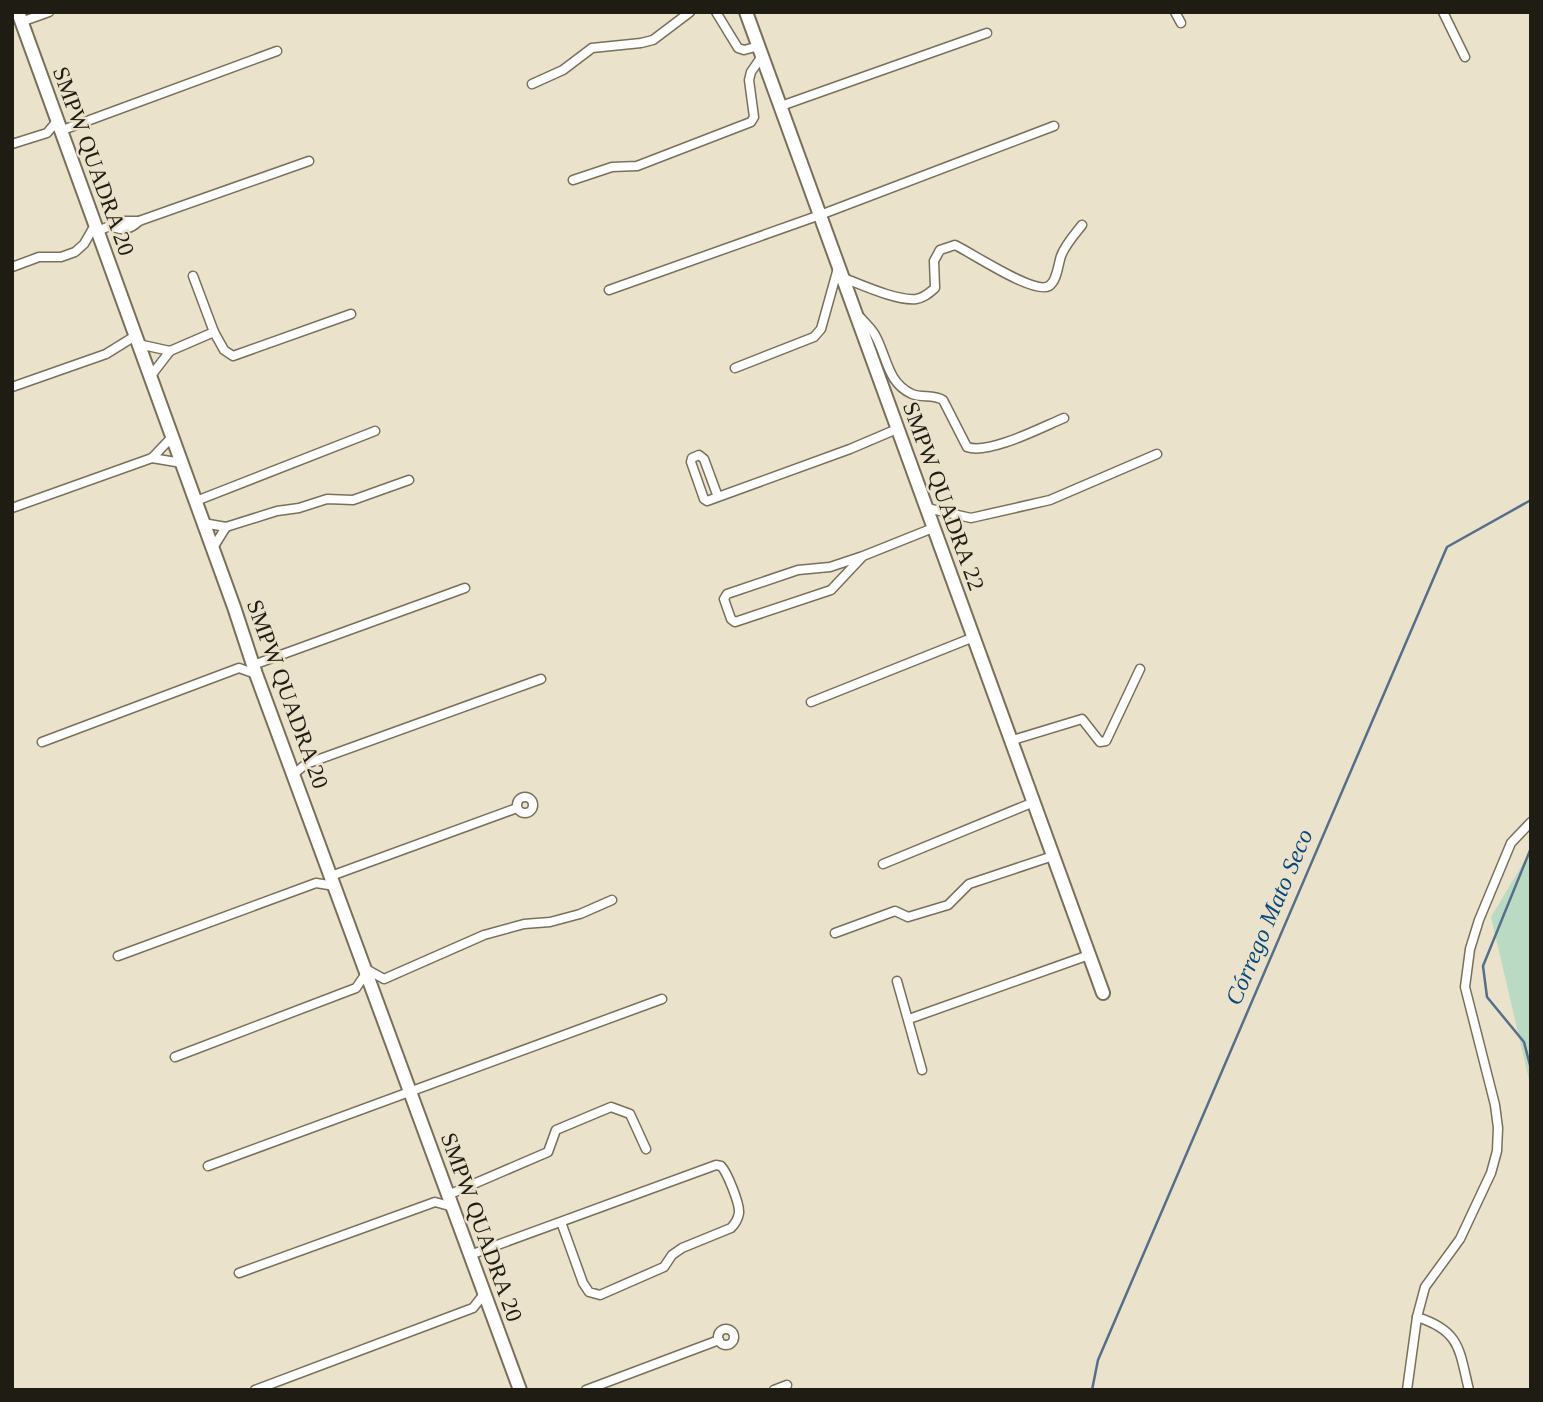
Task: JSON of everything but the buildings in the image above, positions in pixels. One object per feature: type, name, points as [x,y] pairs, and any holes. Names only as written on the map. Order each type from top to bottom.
[{"type":"street","points":[[18,21],[49,12]]},
{"type":"street","points":[[532,84],[563,70],[592,48],[653,40],[690,12]]},
{"type":"street","points":[[573,180],[612,167],[637,166],[751,122],[754,117],[750,76],[761,51],[738,48],[716,12]]},
{"type":"street","name":"SMPW QUADRA 22","points":[[746,12],[1103,993]]},
{"type":"street","points":[[1175,12],[1181,23]]},
{"type":"street","points":[[1443,12],[1465,57]]},
{"type":"street","name":"SMPW QUADRA 20","points":[[18,21],[57,131],[97,228],[247,648],[520,1390]]},
{"type":"street","points":[[781,106],[988,33]]},
{"type":"street","points":[[12,144],[57,131],[278,51]]},
{"type":"street","points":[[609,290],[820,215],[1054,126]]},
{"type":"street","points":[[12,267],[39,257],[61,257],[75,253],[97,228],[125,220],[138,221],[309,161]]},
{"type":"street","points":[[735,368],[814,337],[821,329],[839,272],[892,295],[914,299],[925,296],[934,288],[934,261],[940,250],[955,245],[1020,281],[1038,288],[1049,286],[1055,279],[1062,253],[1083,225]]},
{"type":"street","points":[[193,276],[214,332],[224,350],[233,356],[351,314]]},
{"type":"street","points":[[857,313],[875,335],[890,374],[900,386],[913,395],[939,397],[943,400],[967,447],[972,449],[999,444],[1064,418]]},
{"type":"street","points":[[150,377],[170,351],[214,332]]},
{"type":"street","points":[[12,387],[106,355],[137,340],[170,351]]},
{"type":"street","points":[[718,497],[704,459],[699,455],[692,458],[701,491],[707,501],[718,497],[850,449],[897,429]]},
{"type":"street","points":[[196,501],[375,431]]},
{"type":"street","points":[[12,508],[152,458],[172,437]]},
{"type":"street","points":[[927,509],[971,517],[1050,500],[1157,454]]},
{"type":"street","points":[[152,458],[181,463]]},
{"type":"street","points":[[203,523],[226,527],[323,500],[353,499],[409,481]]},
{"type":"street","points":[[701,491],[714,485]]},
{"type":"street","points":[[213,549],[226,527]]},
{"type":"street","points":[[863,556],[831,590],[735,622],[731,619],[724,598],[727,594],[798,570],[830,566],[863,556],[933,528]]},
{"type":"street","points":[[42,742],[239,668],[255,669],[465,588]]},
{"type":"street","points":[[811,702],[974,638]]},
{"type":"street","points":[[239,668],[247,648]]},
{"type":"street","points":[[1013,740],[1082,719],[1100,742],[1106,741],[1140,669]]},
{"type":"street","points":[[295,773],[306,764],[541,679]]},
{"type":"street","points":[[289,760],[306,764]]},
{"type":"street","points":[[883,864],[1034,802]]},
{"type":"street","points":[[117,956],[517,808]]},
{"type":"street","points":[[1407,1390],[1425,1287],[1460,1239],[1486,1184],[1497,1151],[1498,1128],[1494,1105],[1465,988],[1470,949],[1479,920],[1511,843],[1531,822]]},
{"type":"street","points":[[835,933],[895,911],[908,917],[948,905],[969,884],[1053,856]]},
{"type":"street","points":[[316,883],[331,876]]},
{"type":"street","points":[[356,988],[374,994],[384,979],[484,935],[524,924],[550,922],[580,914],[612,900]]},
{"type":"street","points":[[909,1019],[1089,955]]},
{"type":"street","points":[[175,1057],[356,988],[367,971],[384,979]]},
{"type":"street","points":[[897,981],[922,1070]]},
{"type":"street","points":[[208,1166],[662,999]]},
{"type":"street","points":[[239,1273],[435,1202],[548,1152],[556,1130],[611,1107],[630,1114],[646,1149]]},
{"type":"street","points":[[470,1255],[716,1165],[726,1172],[739,1210],[736,1222],[731,1228],[682,1248],[672,1255],[664,1267],[600,1295],[589,1292],[583,1283],[561,1222]]},
{"type":"street","points":[[435,1202],[449,1196]]},
{"type":"street","points":[[256,1390],[473,1308],[484,1294]]},
{"type":"street","points":[[473,1308],[491,1314]]},
{"type":"street","points":[[1418,1317],[1438,1324],[1458,1345],[1469,1390]]},
{"type":"street","points":[[586,1390],[719,1340]]},
{"type":"street","points":[[774,1390],[787,1385]]},
{"type":"green space","points":[[1531,850],[1531,1088],[1491,917]]},
{"type":"waterway","name":"Córrego Mato Seco","points":[[1092,1390],[1098,1360],[1447,547],[1531,500]]},
{"type":"waterway","points":[[1531,848],[1483,966],[1487,997],[1524,1042],[1531,1069]]}]
